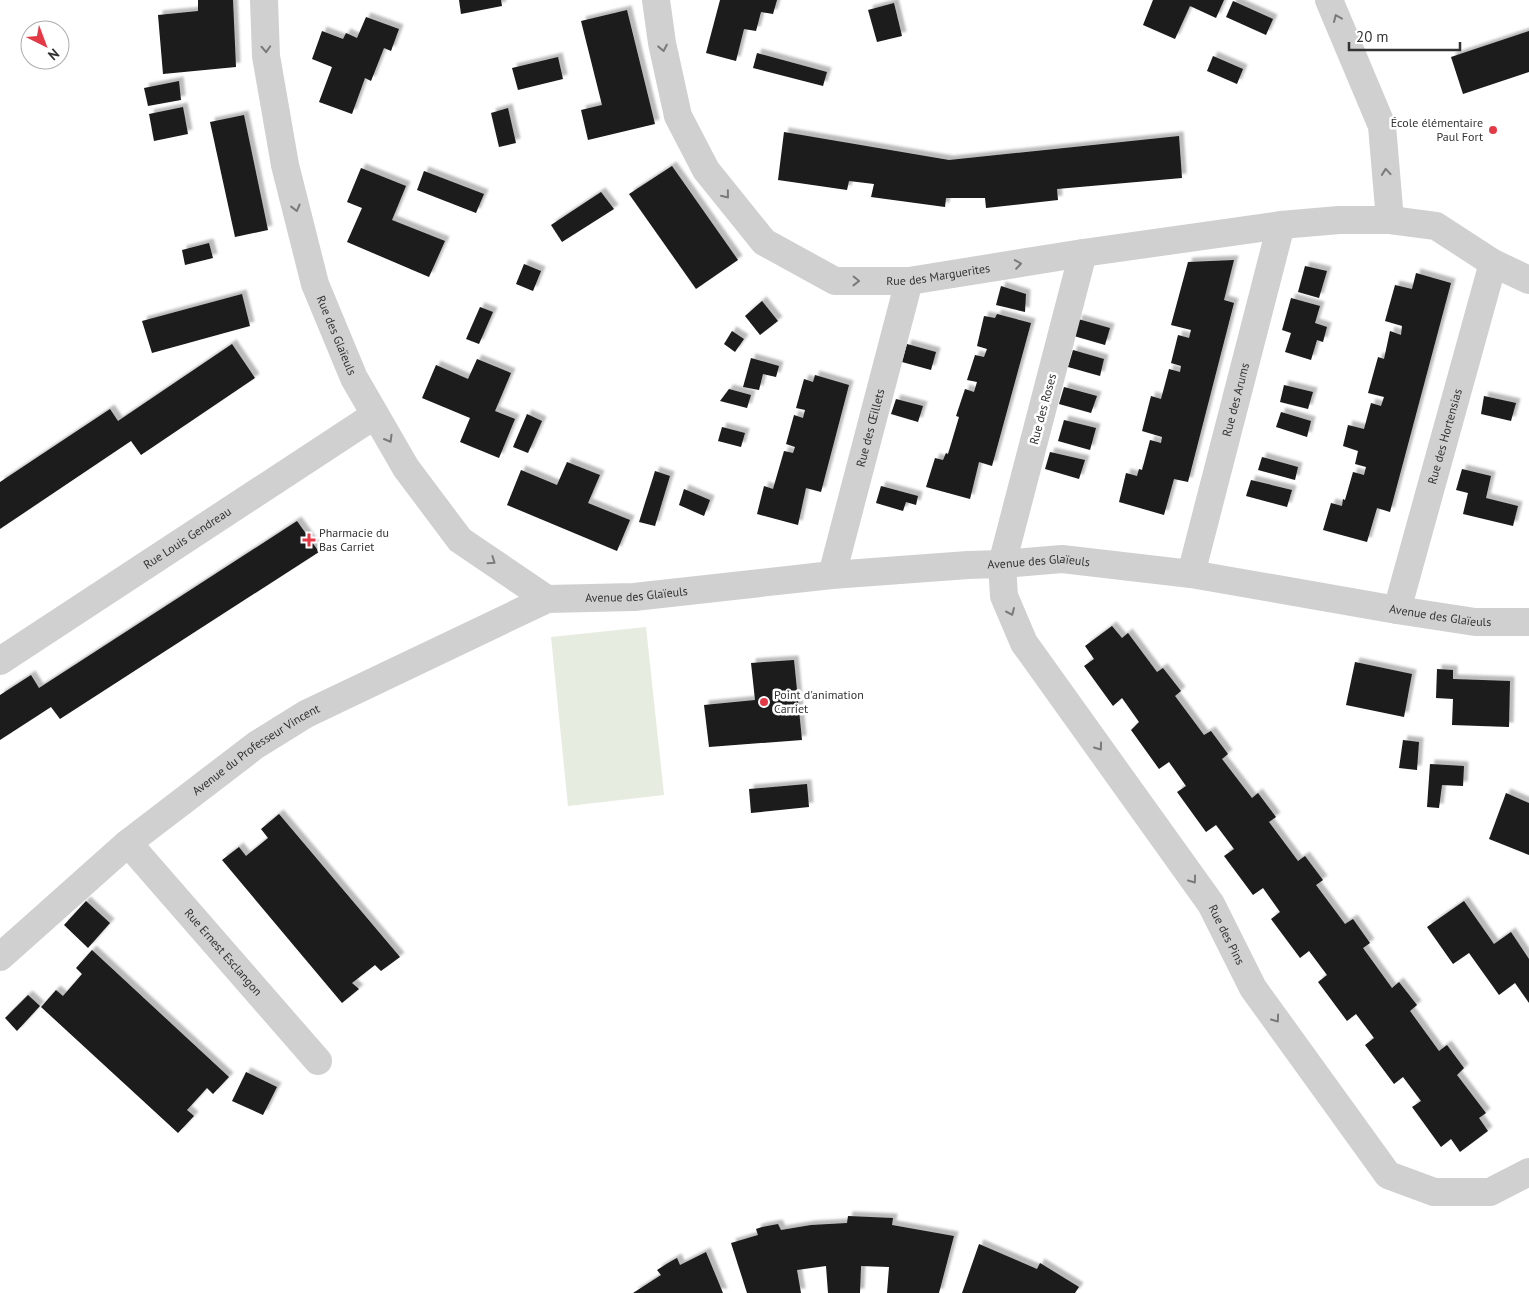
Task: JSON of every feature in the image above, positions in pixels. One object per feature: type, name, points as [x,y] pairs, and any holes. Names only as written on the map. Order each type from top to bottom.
[{"type":"street","name":"Rue des Glaïeuls","points":[[264,0],[266,56],[285,165],[315,284],[354,378],[406,468],[460,540],[548,599]]},
{"type":"street","name":"Rue des Marguerites","points":[[656,0],[662,43],[678,116],[706,170],[764,242],[835,281],[909,282],[1083,253],[1281,225],[1339,220],[1390,220],[1436,226],[1494,263],[1529,280]]},
{"type":"street","points":[[1329,0],[1382,126],[1390,220]]},
{"type":"street","name":"Rue des Arums","points":[[1191,574],[1281,225]]},
{"type":"street","name":"Rue des Roses","points":[[1002,564],[1083,253]]},
{"type":"street","name":"Rue des Hortensias","points":[[1397,610],[1494,263]]},
{"type":"street","name":"Rue des Œillets","points":[[832,575],[909,282]]},
{"type":"street","name":"Rue Louis Gendreau","points":[[0,661],[375,415]]},
{"type":"street","name":"Avenue des Glaïeuls","points":[[548,599],[634,597],[832,575],[1062,559],[1191,574],[1476,622],[1529,622]]},
{"type":"street","name":"Rue des Pins","points":[[1002,564],[1004,596],[1024,643],[1211,904],[1253,988],[1388,1175],[1434,1192],[1490,1192],[1529,1172]]},
{"type":"street","name":"Avenue du Professeur Vincent","points":[[0,957],[128,843],[256,745],[306,714],[548,599]]},
{"type":"street","name":"Rue Ernest Esclangon","points":[[128,843],[318,1061]]},
{"type":"shaded area","points":[[646,627],[664,795],[568,806],[551,637]]},
{"type":"building","points":[[198,0],[233,0],[236,67],[163,74],[158,15],[198,11]]},
{"type":"building","points":[[459,0],[501,0],[502,6],[461,14]]},
{"type":"building","points":[[720,0],[777,0],[773,14],[761,12],[756,31],[744,29],[736,61],[706,53]]},
{"type":"building","points":[[1153,0],[1224,0],[1216,18],[1190,6],[1175,39],[1143,25]]},
{"type":"building","points":[[1233,1],[1273,19],[1266,35],[1226,17]]},
{"type":"building","points":[[894,3],[902,36],[877,42],[868,10]]},
{"type":"building","points":[[627,10],[655,124],[588,140],[581,110],[602,105],[581,21]]},
{"type":"building","points":[[366,17],[399,29],[391,51],[384,48],[371,81],[365,78],[352,114],[319,102],[332,67],[312,59],[322,31],[343,39],[346,33],[357,38]]},
{"type":"building","points":[[1529,31],[1529,72],[1463,94],[1451,57]]},
{"type":"building","points":[[757,53],[827,72],[823,86],[753,68]]},
{"type":"building","points":[[1213,56],[1243,69],[1237,84],[1207,71]]},
{"type":"building","points":[[558,57],[563,79],[518,90],[512,68]]},
{"type":"building","points":[[179,81],[181,100],[148,106],[144,88]]},
{"type":"building","points":[[183,107],[188,134],[154,141],[149,114]]},
{"type":"building","points":[[508,108],[516,143],[499,147],[491,113]]},
{"type":"building","points":[[244,115],[268,230],[235,237],[210,122]]},
{"type":"building","points":[[784,132],[949,160],[1179,136],[1182,178],[1057,189],[1058,200],[986,208],[985,198],[946,198],[945,207],[871,197],[874,184],[849,181],[847,190],[778,180]]},
{"type":"building","points":[[672,166],[738,260],[696,289],[629,194]]},
{"type":"building","points":[[361,168],[406,186],[392,220],[445,241],[429,277],[347,242],[362,208],[347,202]]},
{"type":"building","points":[[424,171],[484,194],[476,213],[417,190]]},
{"type":"building","points":[[601,192],[614,209],[562,242],[551,225]]},
{"type":"building","points":[[209,243],[213,258],[185,265],[182,250]]},
{"type":"building","points":[[1234,260],[1224,300],[1234,303],[1188,482],[1174,479],[1164,515],[1119,502],[1126,473],[1137,476],[1139,469],[1142,470],[1150,440],[1161,443],[1162,437],[1142,431],[1151,396],[1161,399],[1169,369],[1180,372],[1181,366],[1171,363],[1178,335],[1189,338],[1191,330],[1171,325],[1188,262]]},
{"type":"building","points":[[524,264],[541,271],[533,291],[516,284]]},
{"type":"building","points":[[1305,266],[1327,271],[1319,298],[1298,292]]},
{"type":"building","points":[[1416,273],[1451,283],[1390,512],[1377,508],[1367,542],[1323,530],[1331,503],[1342,506],[1353,472],[1364,475],[1366,467],[1355,464],[1358,451],[1343,446],[1348,425],[1364,429],[1371,403],[1381,406],[1384,397],[1368,393],[1378,357],[1384,359],[1390,331],[1401,335],[1402,326],[1385,321],[1395,285],[1412,289]]},
{"type":"building","points":[[1001,286],[1026,294],[1025,312],[996,305]]},
{"type":"building","points":[[242,294],[250,326],[152,353],[142,321]]},
{"type":"building","points":[[1291,298],[1320,306],[1315,323],[1327,327],[1323,342],[1317,340],[1311,360],[1285,352],[1291,333],[1282,330]]},
{"type":"building","points":[[762,301],[778,321],[760,335],[745,316]]},
{"type":"building","points":[[480,307],[493,312],[479,344],[466,339]]},
{"type":"building","points":[[997,314],[1031,323],[992,466],[979,462],[970,499],[926,487],[935,458],[943,460],[946,453],[948,454],[959,417],[956,416],[965,389],[974,392],[977,382],[967,380],[975,355],[984,357],[987,349],[977,346],[984,316],[995,318]]},
{"type":"building","points":[[1078,319],[1110,328],[1105,345],[1074,336]]},
{"type":"building","points":[[732,331],[744,339],[735,352],[724,344]]},
{"type":"building","points":[[232,344],[255,378],[141,455],[131,441],[0,529],[0,482],[110,409],[118,421]]},
{"type":"building","points":[[907,344],[936,352],[931,370],[902,362]]},
{"type":"building","points":[[1073,350],[1104,359],[1100,376],[1068,367]]},
{"type":"building","points":[[751,358],[779,366],[776,377],[763,374],[759,390],[743,387]]},
{"type":"building","points":[[477,359],[511,373],[495,411],[515,419],[499,458],[460,442],[470,418],[422,398],[436,365],[468,379]]},
{"type":"building","points":[[815,375],[849,385],[821,492],[806,488],[798,525],[757,514],[764,486],[773,489],[784,451],[793,453],[795,447],[786,444],[794,415],[803,418],[805,410],[796,408],[804,379],[813,382]]},
{"type":"building","points":[[1284,385],[1313,392],[1308,409],[1280,402]]},
{"type":"building","points":[[1064,387],[1097,396],[1091,413],[1059,404]]},
{"type":"building","points":[[729,389],[751,395],[747,408],[720,401]]},
{"type":"building","points":[[1484,396],[1516,403],[1511,421],[1481,414]]},
{"type":"building","points":[[896,399],[923,406],[918,422],[891,414]]},
{"type":"building","points":[[1281,412],[1311,421],[1307,437],[1276,427]]},
{"type":"building","points":[[527,414],[542,421],[528,453],[513,447]]},
{"type":"building","points":[[1064,420],[1096,428],[1090,450],[1058,441]]},
{"type":"building","points":[[722,427],[745,433],[741,447],[718,441]]},
{"type":"building","points":[[1050,452],[1085,460],[1079,479],[1045,469]]},
{"type":"building","points":[[1262,457],[1298,467],[1295,480],[1258,470]]},
{"type":"building","points":[[567,462],[600,475],[588,503],[630,520],[617,551],[507,505],[521,470],[557,485]]},
{"type":"building","points":[[1462,469],[1491,476],[1486,498],[1518,506],[1513,526],[1463,514],[1468,493],[1456,490]]},
{"type":"building","points":[[655,471],[670,476],[655,526],[639,522]]},
{"type":"building","points":[[1251,480],[1292,490],[1287,507],[1246,496]]},
{"type":"building","points":[[881,486],[918,496],[916,505],[906,502],[903,511],[876,503]]},
{"type":"building","points":[[684,489],[710,500],[704,516],[679,505]]},
{"type":"building","points":[[297,521],[319,552],[60,719],[51,707],[0,740],[0,695],[31,675],[39,688]]},
{"type":"building","points":[[1112,626],[1122,638],[1128,633],[1157,672],[1163,668],[1181,691],[1175,696],[1204,735],[1211,731],[1228,754],[1222,759],[1252,798],[1258,793],[1276,817],[1269,822],[1298,861],[1305,856],[1323,880],[1316,885],[1345,924],[1353,919],[1370,943],[1363,948],[1392,988],[1399,982],[1417,1005],[1410,1011],[1439,1051],[1447,1045],[1464,1068],[1457,1075],[1486,1113],[1479,1118],[1488,1131],[1460,1152],[1451,1139],[1441,1147],[1412,1107],[1421,1101],[1403,1077],[1394,1084],[1365,1045],[1374,1038],[1356,1014],[1347,1021],[1318,982],[1327,975],[1309,951],[1300,958],[1271,919],[1280,912],[1263,888],[1253,895],[1224,856],[1234,849],[1216,825],[1206,832],[1177,792],[1186,786],[1169,762],[1159,769],[1131,730],[1139,722],[1122,698],[1113,706],[1084,666],[1094,659],[1085,646]]},
{"type":"building","name":"Point d'animation Carriet","points":[[794,660],[802,740],[709,747],[704,705],[755,700],[751,663]]},
{"type":"building","points":[[1355,662],[1412,674],[1404,717],[1346,705]]},
{"type":"building","points":[[1437,669],[1453,670],[1453,679],[1510,681],[1509,727],[1452,725],[1453,699],[1436,698]]},
{"type":"building","points":[[1403,740],[1419,742],[1417,770],[1399,768]]},
{"type":"building","points":[[1430,764],[1464,766],[1463,786],[1442,785],[1439,808],[1427,807]]},
{"type":"building","points":[[807,784],[809,807],[751,813],[749,789]]},
{"type":"building","points":[[1506,793],[1529,803],[1529,855],[1489,839]]},
{"type":"building","points":[[279,814],[400,957],[381,971],[375,965],[352,983],[359,989],[342,1003],[222,860],[239,847],[246,856],[268,838],[261,829]]},
{"type":"building","points":[[86,901],[110,923],[88,948],[64,925]]},
{"type":"building","points":[[1464,901],[1494,944],[1511,932],[1529,959],[1529,1003],[1515,983],[1499,995],[1469,953],[1453,964],[1427,927]]},
{"type":"building","points":[[92,950],[229,1077],[213,1094],[207,1088],[187,1110],[194,1116],[178,1133],[41,1007],[56,990],[63,996],[82,974],[76,968]]},
{"type":"building","points":[[28,995],[40,1006],[17,1031],[5,1018]]},
{"type":"building","points":[[246,1072],[277,1087],[263,1115],[232,1101]]},
{"type":"building","points":[[848,1216],[893,1218],[892,1225],[954,1236],[939,1293],[887,1293],[889,1267],[861,1266],[860,1293],[828,1293],[826,1266],[797,1270],[801,1293],[747,1293],[731,1243],[758,1235],[756,1229],[762,1227],[778,1224],[781,1230],[811,1225],[847,1223]]},
{"type":"building","points":[[979,1244],[1037,1269],[1040,1263],[1079,1287],[1075,1293],[962,1293]]},
{"type":"building","points":[[706,1252],[723,1293],[633,1293],[661,1275],[657,1270],[668,1263],[677,1258],[680,1265]]},
{"type":"place","name":"École élémentaire Paul Fort","points":[[1493,130]]},
{"type":"place","name":"Pharmacie du Bas Carriet","points":[[309,540]]},
{"type":"place","name":"Point d'animation Carriet","points":[[764,702]]}]
